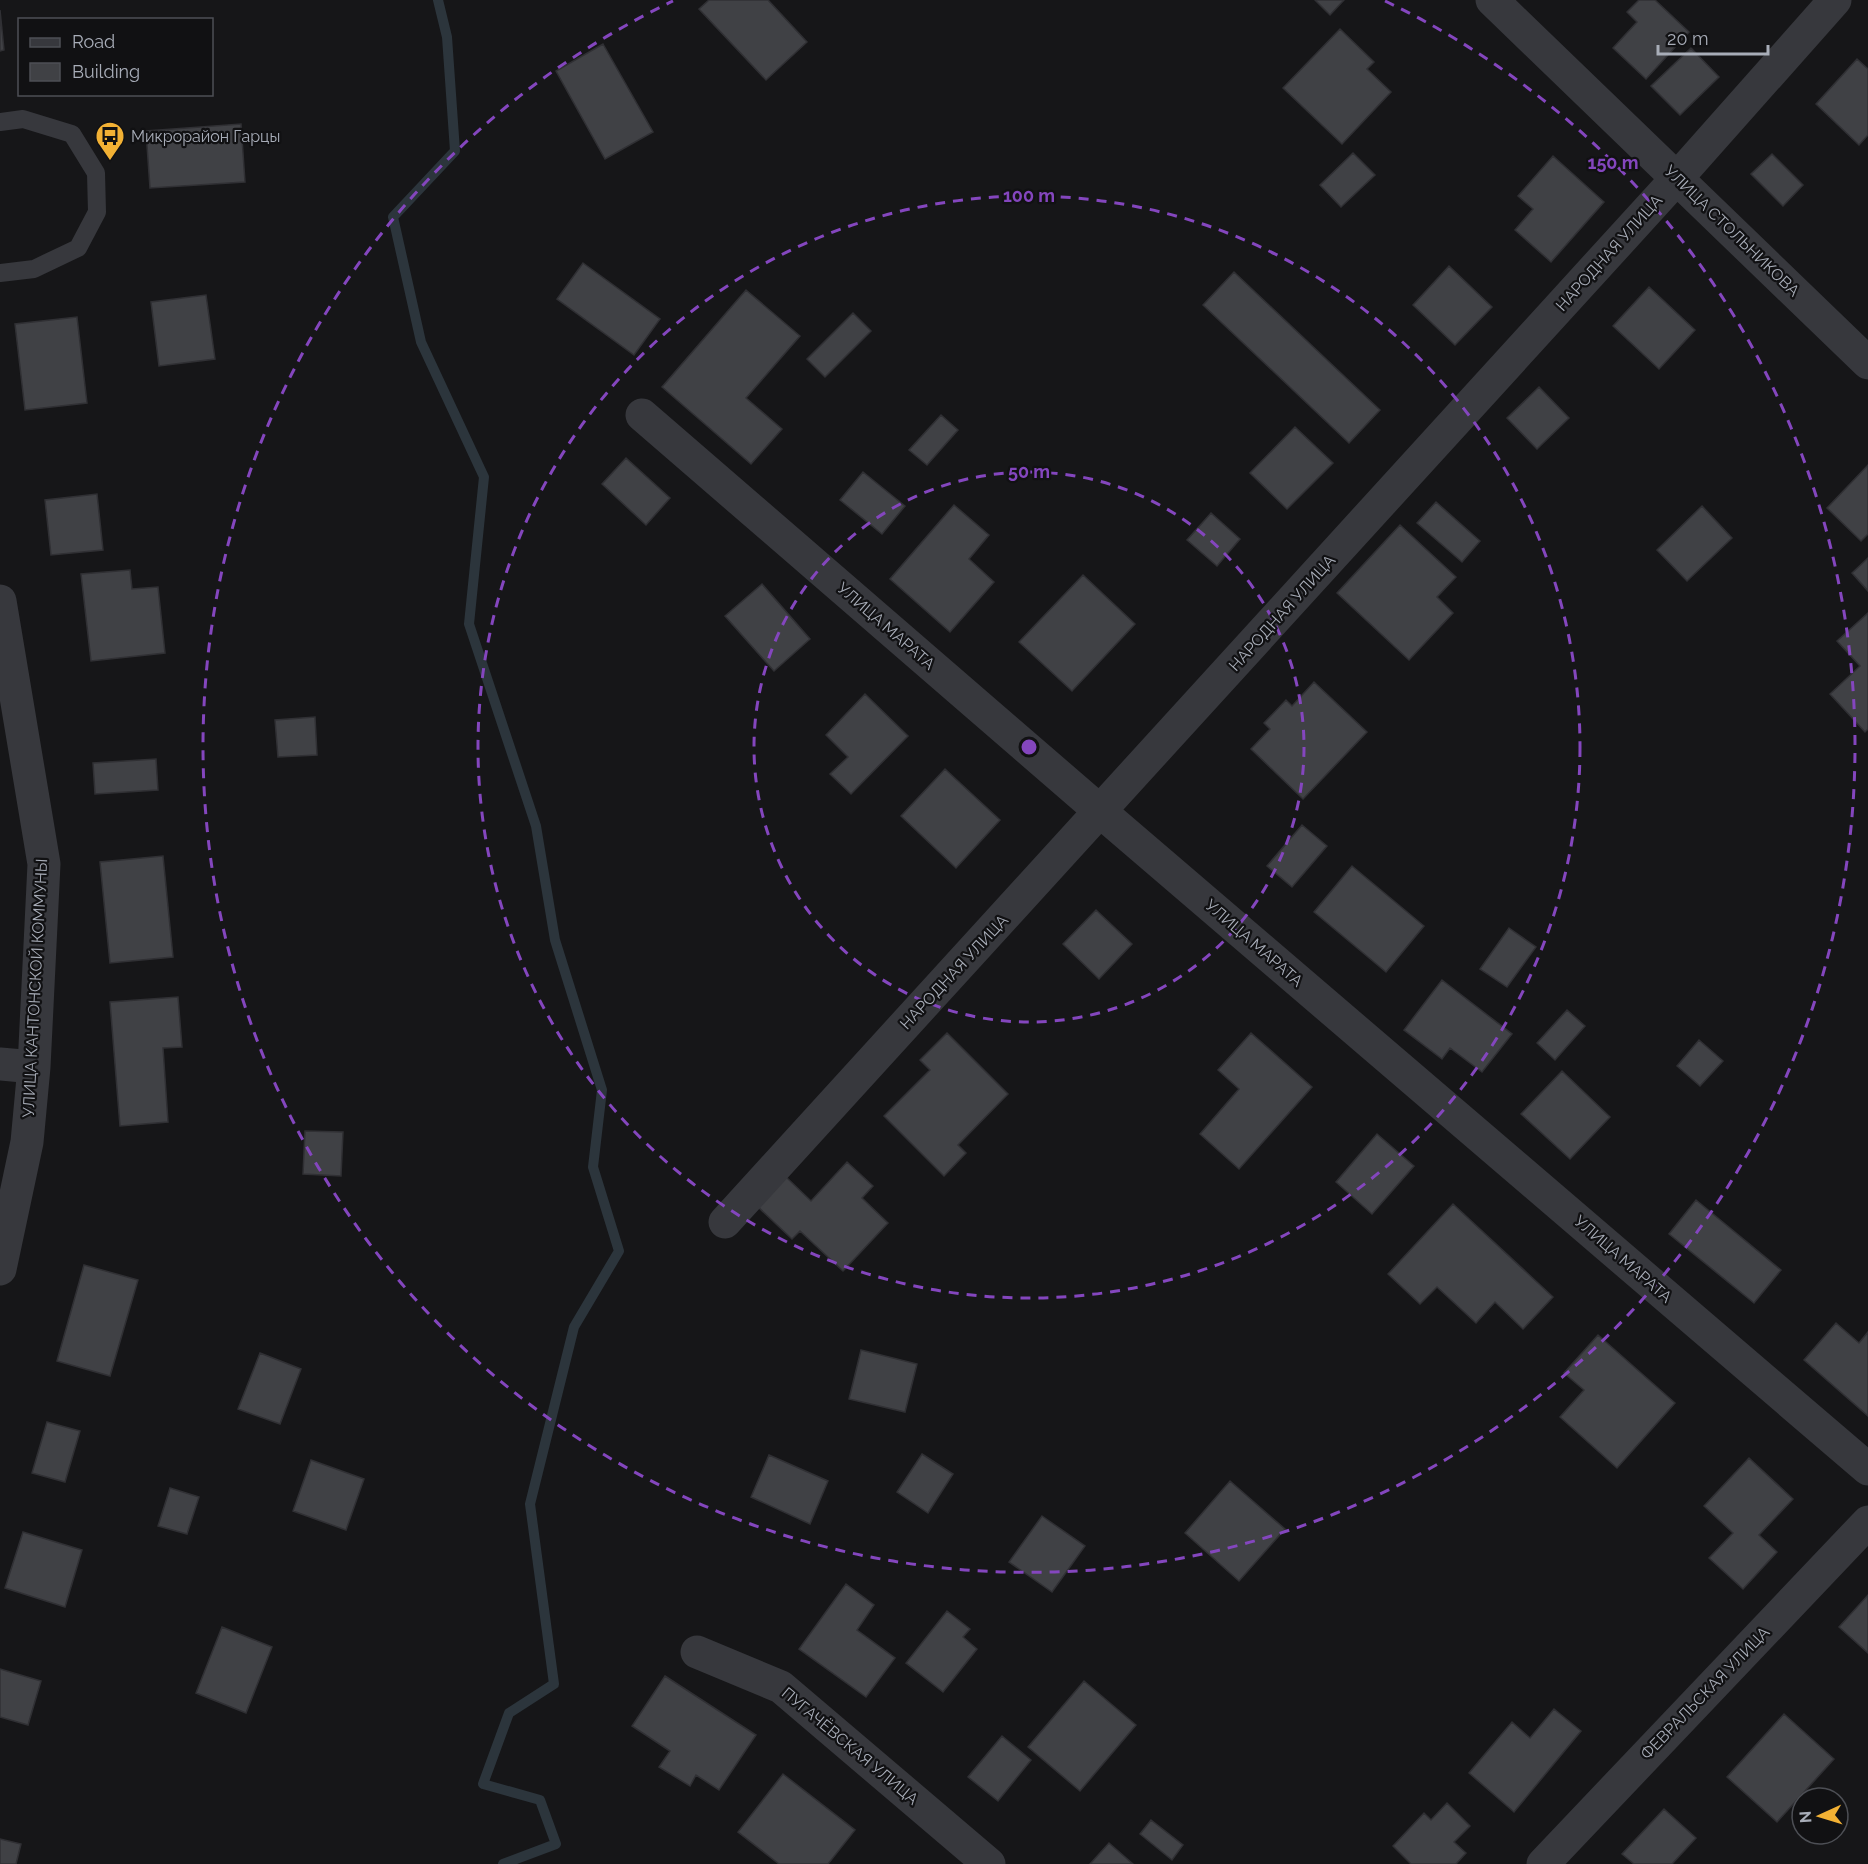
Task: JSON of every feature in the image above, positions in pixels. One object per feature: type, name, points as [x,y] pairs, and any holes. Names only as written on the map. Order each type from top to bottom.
[{"type":"street","name":"УЛИЦА СТОЛЬНИКОВА","points":[[1492,0],[1678,177],[1868,363]]},
{"type":"street","name":"НАРОДНАЯ УЛИЦА","points":[[724,1222],[1101,812],[1678,177],[1835,0]]},
{"type":"street","name":"УЛИЦА МАРАТА","points":[[642,415],[1101,812],[1868,1469]]},
{"type":"street","name":"УЛИЦА КАНТОНСКОЙ КОММУНЫ","points":[[0,601],[45,864],[34,1067],[27,1142],[0,1269]]},
{"type":"street","points":[[0,1064],[34,1067]]},
{"type":"street","name":"ФЕВРАЛЬСКАЯ УЛИЦА","points":[[1543,1864],[1868,1522]]},
{"type":"street","name":"ПУГАЧЁВСКАЯ УЛИЦА","points":[[698,1652],[781,1687],[989,1864]]},
{"type":"lane","points":[[0,122],[23,119],[72,134],[96,172],[97,212],[78,248],[34,268],[0,273]]},
{"type":"building","points":[[709,0],[768,0],[807,42],[766,80],[699,9]]},
{"type":"building","points":[[1315,0],[1344,0],[1330,15]]},
{"type":"building","points":[[1639,0],[1655,0],[1689,32],[1646,79],[1613,48],[1637,22],[1627,12]]},
{"type":"building","points":[[0,10],[4,50],[0,51]]},
{"type":"building","points":[[1340,29],[1374,62],[1367,69],[1391,92],[1342,144],[1283,88]]},
{"type":"building","points":[[603,44],[653,132],[605,159],[556,71]]},
{"type":"building","points":[[1691,48],[1719,77],[1680,115],[1651,86]]},
{"type":"building","points":[[1857,59],[1868,69],[1868,135],[1859,145],[1816,104]]},
{"type":"building","points":[[241,124],[245,182],[150,188],[146,131]]},
{"type":"building","points":[[1353,153],[1375,175],[1341,207],[1320,185]]},
{"type":"building","points":[[1772,154],[1803,185],[1783,206],[1751,174]]},
{"type":"building","points":[[1553,156],[1604,202],[1551,262],[1515,230],[1533,209],[1518,196]]},
{"type":"building","points":[[583,263],[660,319],[634,355],[557,299]]},
{"type":"building","points":[[1449,266],[1492,307],[1455,345],[1413,305]]},
{"type":"building","points":[[1234,272],[1380,410],[1349,443],[1203,305]]},
{"type":"building","points":[[1649,287],[1695,330],[1659,369],[1613,326]]},
{"type":"building","points":[[746,290],[800,336],[746,398],[782,429],[751,464],[662,387]]},
{"type":"building","points":[[206,295],[215,359],[159,366],[151,302]]},
{"type":"building","points":[[853,313],[871,331],[825,377],[807,359]]},
{"type":"building","points":[[77,317],[87,403],[25,410],[15,324]]},
{"type":"building","points":[[1539,387],[1569,418],[1537,449],[1507,418]]},
{"type":"building","points":[[941,415],[958,430],[927,465],[909,450]]},
{"type":"building","points":[[1295,427],[1333,463],[1287,509],[1250,473]]},
{"type":"building","points":[[626,458],[670,498],[646,525],[602,484]]},
{"type":"building","points":[[1868,465],[1868,534],[1861,541],[1827,508]]},
{"type":"building","points":[[863,472],[905,506],[882,534],[840,500]]},
{"type":"building","points":[[97,494],[103,550],[51,555],[45,500]]},
{"type":"building","points":[[1436,502],[1480,541],[1462,562],[1417,523]]},
{"type":"building","points":[[954,505],[989,535],[969,559],[994,582],[950,632],[890,579]]},
{"type":"building","points":[[1702,506],[1732,538],[1687,581],[1657,550]]},
{"type":"building","points":[[1211,513],[1240,539],[1217,566],[1187,540]]},
{"type":"building","points":[[1400,525],[1456,577],[1437,597],[1453,613],[1409,660],[1337,593]]},
{"type":"building","points":[[1868,558],[1868,591],[1852,573]]},
{"type":"building","points":[[130,570],[132,589],[158,587],[165,653],[91,661],[81,574]]},
{"type":"building","points":[[1083,575],[1135,624],[1072,691],[1019,642]]},
{"type":"building","points":[[762,584],[810,639],[774,671],[725,616]]},
{"type":"building","points":[[1868,613],[1868,729],[1865,732],[1830,694],[1860,666],[1837,641]]},
{"type":"building","points":[[1314,682],[1367,732],[1303,799],[1251,749],[1270,729],[1264,723],[1286,700],[1292,706]]},
{"type":"building","points":[[865,694],[908,736],[851,794],[830,774],[848,757],[826,735]]},
{"type":"building","points":[[315,717],[317,755],[278,757],[275,720]]},
{"type":"building","points":[[156,759],[158,790],[95,794],[93,763]]},
{"type":"building","points":[[945,769],[1000,820],[956,868],[901,816]]},
{"type":"building","points":[[1302,825],[1327,846],[1292,887],[1267,866]]},
{"type":"building","points":[[163,856],[173,957],[110,963],[100,862]]},
{"type":"building","points":[[1352,866],[1424,926],[1386,972],[1314,912]]},
{"type":"building","points":[[1096,910],[1132,944],[1099,979],[1063,944]]},
{"type":"building","points":[[1509,928],[1536,947],[1507,987],[1480,969]]},
{"type":"building","points":[[1442,980],[1512,1034],[1482,1072],[1450,1048],[1442,1059],[1404,1030]]},
{"type":"building","points":[[178,997],[182,1047],[163,1048],[168,1122],[120,1126],[110,1002]]},
{"type":"building","points":[[1567,1010],[1585,1026],[1555,1060],[1537,1043]]},
{"type":"building","points":[[947,1033],[1008,1094],[958,1145],[966,1153],[944,1176],[884,1116],[930,1070],[920,1060]]},
{"type":"building","points":[[1251,1033],[1312,1087],[1239,1169],[1200,1134],[1239,1089],[1218,1070]]},
{"type":"building","points":[[1699,1040],[1723,1061],[1700,1086],[1677,1066]]},
{"type":"building","points":[[1562,1071],[1610,1117],[1570,1159],[1521,1114]]},
{"type":"building","points":[[305,1131],[343,1132],[341,1176],[303,1174]]},
{"type":"building","points":[[1377,1134],[1414,1166],[1372,1214],[1336,1182]]},
{"type":"building","points":[[847,1162],[873,1186],[862,1198],[888,1223],[843,1271],[800,1231],[792,1239],[757,1206],[785,1176],[811,1201]]},
{"type":"building","points":[[1696,1200],[1781,1270],[1754,1303],[1669,1234]]},
{"type":"building","points":[[1453,1204],[1553,1297],[1523,1329],[1495,1302],[1476,1323],[1437,1287],[1420,1304],[1388,1274]]},
{"type":"building","points":[[84,1265],[138,1280],[110,1376],[57,1361]]},
{"type":"building","points":[[1836,1323],[1859,1343],[1868,1332],[1868,1416],[1804,1360]]},
{"type":"building","points":[[1598,1335],[1675,1403],[1617,1468],[1560,1417],[1584,1390],[1564,1373]]},
{"type":"building","points":[[861,1350],[917,1364],[905,1412],[849,1399]]},
{"type":"building","points":[[260,1353],[301,1369],[280,1424],[238,1409]]},
{"type":"building","points":[[47,1422],[80,1431],[65,1482],[32,1473]]},
{"type":"building","points":[[922,1454],[953,1474],[928,1513],[897,1492]]},
{"type":"building","points":[[769,1455],[828,1481],[810,1524],[751,1497]]},
{"type":"building","points":[[1749,1458],[1793,1499],[1759,1535],[1777,1552],[1743,1589],[1709,1558],[1733,1533],[1704,1506]]},
{"type":"building","points":[[311,1460],[364,1479],[346,1530],[293,1511]]},
{"type":"building","points":[[1230,1481],[1285,1529],[1239,1581],[1185,1533]]},
{"type":"building","points":[[170,1488],[199,1497],[187,1534],[158,1526]]},
{"type":"building","points":[[1042,1516],[1085,1546],[1052,1592],[1009,1562]]},
{"type":"building","points":[[23,1532],[82,1550],[65,1607],[5,1588]]},
{"type":"building","points":[[846,1584],[874,1605],[857,1630],[895,1658],[866,1697],[799,1649]]},
{"type":"building","points":[[1868,1595],[1868,1653],[1839,1627]]},
{"type":"building","points":[[947,1611],[970,1629],[963,1637],[977,1649],[943,1692],[906,1663]]},
{"type":"building","points":[[222,1627],[272,1647],[246,1713],[196,1693]]},
{"type":"building","points":[[0,1669],[41,1681],[28,1725],[0,1717]]},
{"type":"building","points":[[665,1676],[756,1735],[719,1790],[696,1775],[690,1786],[659,1767],[670,1751],[632,1726]]},
{"type":"building","points":[[1084,1681],[1136,1725],[1080,1791],[1028,1747]]},
{"type":"building","points":[[1554,1709],[1581,1731],[1514,1812],[1469,1773],[1512,1722],[1530,1738]]},
{"type":"building","points":[[1784,1714],[1834,1759],[1810,1786],[1790,1786],[1790,1808],[1777,1822],[1727,1777]]},
{"type":"building","points":[[1002,1736],[1031,1760],[998,1801],[968,1777]]},
{"type":"building","points":[[783,1774],[855,1830],[828,1864],[779,1864],[738,1832]]},
{"type":"building","points":[[1447,1803],[1470,1826],[1454,1842],[1466,1853],[1456,1864],[1411,1864],[1393,1846],[1424,1813],[1431,1820]]},
{"type":"building","points":[[1664,1809],[1696,1838],[1672,1864],[1634,1864],[1622,1854]]},
{"type":"building","points":[[1151,1820],[1183,1845],[1172,1860],[1140,1834]]},
{"type":"building","points":[[0,1839],[21,1844],[16,1864],[0,1864]]},
{"type":"building","points":[[1109,1843],[1133,1864],[1090,1864]]},
{"type":"waterway","points":[[438,0],[447,37],[455,151],[393,217],[421,342],[484,477],[469,624],[536,826],[555,940],[602,1090],[593,1167],[619,1251],[574,1327],[530,1504],[554,1684],[509,1713],[483,1784],[540,1800],[556,1844],[503,1864]]},
{"type":"place","name":"Микрорайон Гарцы","points":[[110,162]]}]
